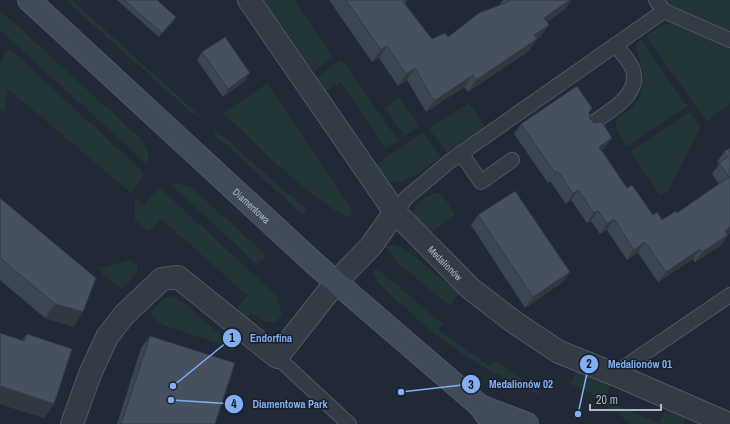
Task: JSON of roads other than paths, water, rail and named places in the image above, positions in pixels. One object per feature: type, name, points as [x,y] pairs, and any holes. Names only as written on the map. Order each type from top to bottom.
[{"type":"street","name":"Diamentowa","points":[[29,0],[336,282],[480,406],[493,424]]},
{"type":"street","name":"Medalionów","points":[[249,0],[395,212],[472,289],[514,322],[559,352],[729,424]]},
{"type":"street","points":[[72,424],[90,374],[107,337],[124,315],[162,279],[178,277],[277,357],[336,282],[371,246],[395,212]]},
{"type":"street","name":"Diamentowa","points":[[480,406],[526,424]]},
{"type":"lane","points":[[395,212],[406,198],[461,153],[615,45],[660,6],[730,40]]},
{"type":"lane","points":[[590,125],[621,103],[634,84],[633,69],[615,45]]},
{"type":"lane","points":[[461,153],[481,182],[512,160]]},
{"type":"lane","points":[[614,374],[730,294]]},
{"type":"lane","points":[[277,357],[349,424]]},
{"type":"place","name":"Endorfina","points":[[173,386]]},
{"type":"place","name":"Medalionów 02","points":[[401,392]]},
{"type":"place","name":"Diamentowa Park","points":[[171,400]]},
{"type":"place","name":"Medalionów 01","points":[[578,414]]}]
